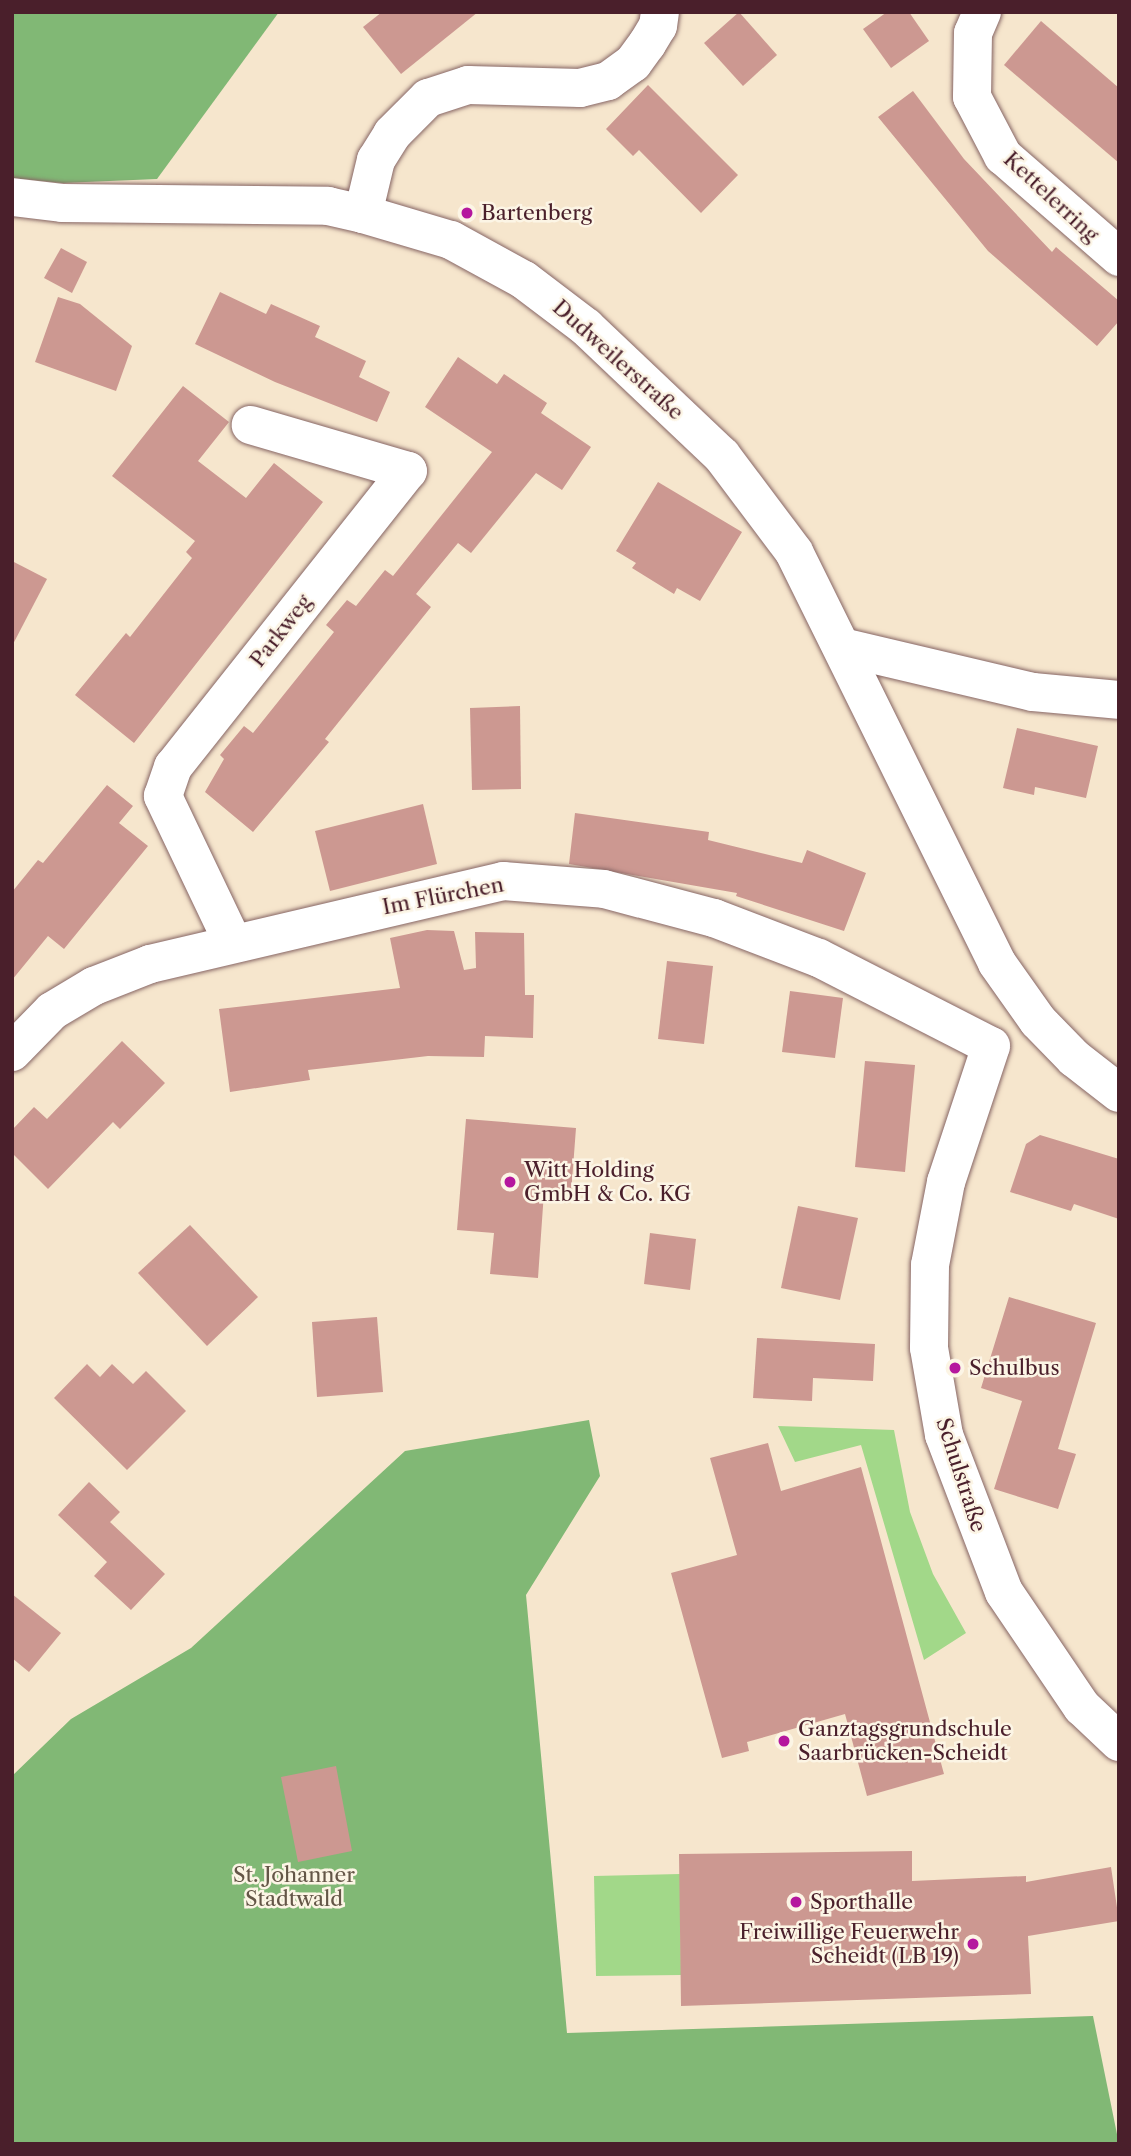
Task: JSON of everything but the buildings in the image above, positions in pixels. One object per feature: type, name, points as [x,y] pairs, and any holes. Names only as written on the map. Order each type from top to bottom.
[{"type":"street","points":[[363,214],[376,160],[392,134],[428,98],[468,85],[580,88],[608,81],[633,63],[658,26],[660,12]]},
{"type":"street","name":"Kettelerring","points":[[982,12],[973,33],[972,97],[1003,156],[1119,257]]},
{"type":"street","name":"Dudweilerstraße","points":[[12,197],[62,204],[317,205],[363,214],[451,240],[524,280],[586,327],[737,474],[794,552],[842,647]]},
{"type":"street","name":"Parkweg","points":[[233,943],[163,796],[173,767],[408,471],[251,425]]},
{"type":"street","points":[[842,647],[1033,692],[1119,700]]},
{"type":"street","points":[[842,647],[975,922],[1016,993],[1038,1021],[1074,1058],[1119,1093]]},
{"type":"street","name":"Im Flürchen","points":[[12,1052],[52,1011],[94,986],[150,964],[503,881],[604,889],[715,918],[819,958],[991,1046]]},
{"type":"street","points":[[991,1046],[1038,1021]]},
{"type":"street","name":"Schulstraße","points":[[991,1046],[946,1182],[930,1265],[929,1348],[942,1422],[1004,1592],[1082,1707],[1119,1742]]},
{"type":"green space","points":[[12,12],[279,12],[157,179],[62,183],[12,178]]},
{"type":"green space","name":"St. Johanner Stadtwald","points":[[589,1420],[600,1476],[526,1595],[567,2033],[1093,2016],[1119,2144],[12,2144],[12,1776],[71,1719],[191,1648],[405,1451]]},
{"type":"green space","points":[[778,1426],[894,1430],[910,1512],[933,1574],[966,1633],[924,1660],[861,1445],[795,1462]]},
{"type":"green space","points":[[680,1874],[681,1975],[596,1976],[594,1876]]},
{"type":"place","name":"Bartenberg","points":[[467,213]]},
{"type":"place","name":"Witt Holding GmbH & Co. KG","points":[[510,1182]]},
{"type":"place","name":"Schulbus","points":[[955,1368]]},
{"type":"place","name":"Ganztagsgrundschule Saarbrücken-Scheidt","points":[[784,1741]]},
{"type":"place","name":"Sporthalle","points":[[796,1902]]},
{"type":"place","name":"Freiwillige Feuerwehr Scheidt (LB 19)","points":[[973,1944]]}]
